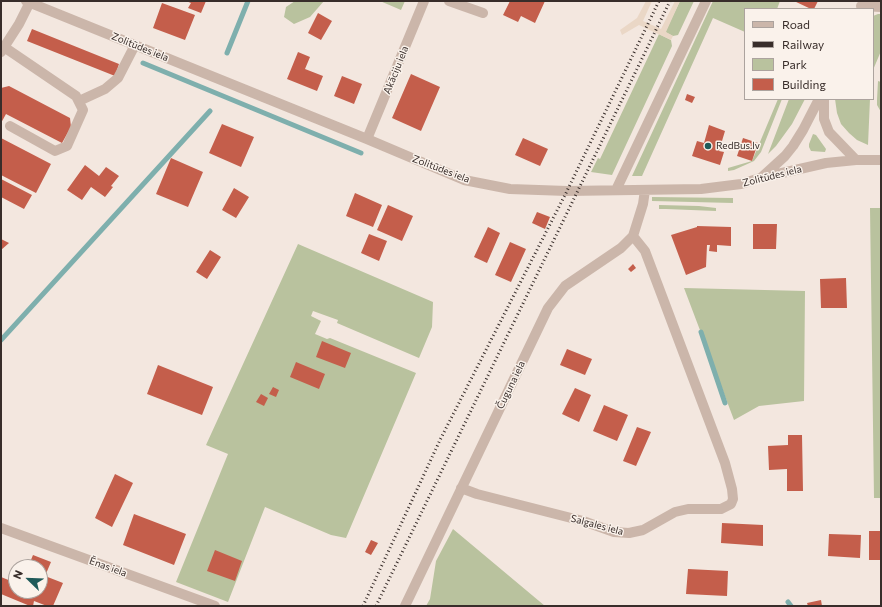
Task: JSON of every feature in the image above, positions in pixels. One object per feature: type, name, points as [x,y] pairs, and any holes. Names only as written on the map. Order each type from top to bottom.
[{"type":"street","name":"Akāciju iela","points":[[367,139],[424,1]]},
{"type":"street","points":[[449,1],[483,13]]},
{"type":"street","points":[[616,190],[706,1]]},
{"type":"street","name":"Zolitūdes iela","points":[[28,2],[367,139],[464,180],[510,189],[567,191],[701,189],[741,184],[760,178],[826,163],[856,160],[881,160]]},
{"type":"street","points":[[10,126],[55,151],[67,146],[83,110],[76,96],[2,49],[19,24],[28,2]]},
{"type":"street","points":[[861,5],[881,7]]},
{"type":"street","points":[[79,101],[105,89],[118,78],[135,45]]},
{"type":"street","points":[[760,178],[785,156],[793,146],[818,100]]},
{"type":"street","points":[[824,100],[824,119],[829,132],[856,160]]},
{"type":"street","name":"Čuguna iela","points":[[405,606],[548,308],[565,286],[621,248],[633,236],[642,208],[645,190]]},
{"type":"street","name":"Salgales iela","points":[[461,488],[477,494],[583,521],[614,532],[629,533],[643,530],[675,512],[688,508],[721,509],[731,504],[733,499],[732,489],[725,463],[645,251],[633,236]]},
{"type":"street","name":"Ēnas iela","points":[[1,528],[215,606]]},
{"type":"green space","points":[[295,1],[324,1],[310,17],[294,24],[284,17],[286,7]]},
{"type":"green space","points":[[380,1],[405,1],[401,10]]},
{"type":"green space","points":[[680,1],[694,1],[678,35],[673,36],[665,32]]},
{"type":"green space","points":[[713,1],[780,1],[777,8],[744,8],[744,32],[713,18],[642,176],[632,176]]},
{"type":"green space","points":[[881,14],[881,51],[874,68],[874,16]]},
{"type":"green space","points":[[659,34],[671,40],[672,46],[612,175],[591,172],[598,158],[600,159]]},
{"type":"green space","points":[[878,81],[881,82],[881,112],[877,105]]},
{"type":"green space","points":[[778,100],[782,100],[761,152],[754,161],[734,170],[728,171],[728,168],[752,161]]},
{"type":"green space","points":[[789,100],[804,100],[792,124],[776,146],[768,154]]},
{"type":"green space","points":[[835,100],[870,100],[868,145],[857,140],[849,133],[841,124],[837,113]]},
{"type":"green space","points":[[813,134],[816,135],[826,149],[825,152],[811,151],[809,144]]},
{"type":"green space","points":[[652,197],[733,198],[733,203],[652,201]]},
{"type":"green space","points":[[659,205],[699,206],[716,208],[716,211],[659,209]]},
{"type":"green space","points":[[870,208],[881,208],[881,498],[874,498]]},
{"type":"green space","points":[[298,244],[433,302],[432,327],[419,358],[337,323],[338,320],[313,311],[311,316],[321,321],[315,334],[327,339],[330,338],[416,373],[346,538],[331,535],[265,507],[228,602],[176,582],[228,454],[206,445]]},
{"type":"green space","points":[[684,288],[805,291],[804,401],[759,406],[734,420]]},
{"type":"green space","points":[[453,529],[545,606],[426,606],[430,599],[436,561]]},
{"type":"shaded area","points":[[646,1],[652,1],[643,21],[661,29],[675,1],[680,1],[666,32],[673,36],[671,40],[639,25],[622,35],[620,30],[637,18]]},
{"type":"building","points":[[186,1],[206,1],[201,13],[188,8],[191,3]]},
{"type":"building","points":[[510,1],[545,1],[535,23],[521,16],[518,22],[503,15]]},
{"type":"building","points":[[794,1],[818,1],[814,8],[809,8]]},
{"type":"building","points":[[162,3],[195,15],[185,40],[153,28]]},
{"type":"building","points":[[318,13],[332,21],[321,40],[308,33]]},
{"type":"building","points":[[32,29],[119,64],[115,76],[27,41]]},
{"type":"building","points":[[298,52],[310,57],[305,69],[323,76],[317,91],[287,79]]},
{"type":"building","points":[[411,74],[440,87],[421,131],[392,118]]},
{"type":"building","points":[[342,76],[362,84],[354,104],[334,96]]},
{"type":"building","points":[[9,86],[70,118],[71,127],[62,143],[6,114],[1,123],[1,88]]},
{"type":"building","points":[[687,94],[695,97],[692,103],[685,100]]},
{"type":"building","points":[[222,124],[254,137],[241,167],[209,153]]},
{"type":"building","name":"RedBus.lv","points":[[709,125],[725,131],[719,151],[724,152],[720,165],[692,156],[697,141],[704,143]]},
{"type":"building","points":[[1,138],[51,164],[36,193],[1,175]]},
{"type":"building","points":[[523,138],[548,149],[540,166],[515,155]]},
{"type":"building","points":[[743,138],[758,143],[752,161],[737,156]]},
{"type":"building","points":[[171,158],[203,172],[188,207],[156,194]]},
{"type":"building","points":[[85,165],[99,176],[106,167],[119,176],[105,197],[91,187],[82,200],[67,190]]},
{"type":"building","points":[[1,179],[32,195],[24,209],[1,197]]},
{"type":"building","points":[[234,188],[249,197],[236,218],[222,210]]},
{"type":"building","points":[[355,193],[382,205],[373,227],[346,216]]},
{"type":"building","points":[[388,205],[413,216],[402,241],[377,230]]},
{"type":"building","points":[[537,212],[550,217],[545,229],[532,223]]},
{"type":"building","points":[[753,224],[777,224],[776,249],[753,249]]},
{"type":"building","points":[[697,226],[731,227],[731,246],[717,245],[717,252],[709,251],[710,245],[707,245],[706,267],[686,275],[671,235]]},
{"type":"building","points":[[488,227],[500,233],[487,263],[474,257]]},
{"type":"building","points":[[369,234],[387,241],[379,261],[361,253]]},
{"type":"building","points":[[1,239],[9,243],[1,250]]},
{"type":"building","points":[[510,242],[526,249],[511,282],[495,275]]},
{"type":"building","points":[[210,250],[221,257],[207,279],[196,272]]},
{"type":"building","points":[[633,264],[636,268],[631,272],[628,269]]},
{"type":"building","points":[[846,278],[847,308],[821,308],[820,279]]},
{"type":"building","points":[[322,341],[351,353],[345,368],[316,357]]},
{"type":"building","points":[[567,349],[592,359],[585,375],[560,365]]},
{"type":"building","points":[[296,362],[325,374],[319,389],[290,377]]},
{"type":"building","points":[[158,365],[213,387],[202,415],[147,394]]},
{"type":"building","points":[[273,387],[279,390],[276,397],[269,394]]},
{"type":"building","points":[[575,388],[591,395],[579,422],[562,414]]},
{"type":"building","points":[[261,394],[268,398],[264,406],[256,402]]},
{"type":"building","points":[[604,405],[628,415],[617,441],[593,431]]},
{"type":"building","points":[[637,427],[651,432],[636,466],[623,461]]},
{"type":"building","points":[[788,435],[802,435],[803,491],[787,491],[787,469],[769,470],[768,446],[788,445]]},
{"type":"building","points":[[115,474],[133,483],[112,527],[95,518]]},
{"type":"building","points":[[134,514],[186,534],[174,565],[123,545]]},
{"type":"building","points":[[722,523],[763,525],[763,546],[721,543]]},
{"type":"building","points":[[869,531],[881,531],[881,560],[869,560]]},
{"type":"building","points":[[829,534],[861,535],[860,558],[828,556]]},
{"type":"building","points":[[371,540],[378,543],[371,555],[365,552]]},
{"type":"building","points":[[215,550],[242,561],[235,581],[207,571]]},
{"type":"building","points":[[33,555],[43,559],[31,559]]},
{"type":"building","points":[[48,561],[51,562],[48,569]]},
{"type":"building","points":[[688,569],[728,571],[727,596],[686,594]]},
{"type":"building","points":[[1,577],[8,580],[8,597],[1,594]]},
{"type":"building","points":[[48,577],[63,583],[53,606],[47,606],[34,601],[33,606],[13,599],[48,599]]},
{"type":"building","points":[[821,600],[822,606],[808,606],[807,603]]},
{"type":"waterway","points":[[227,53],[248,1]]},
{"type":"waterway","points":[[143,63],[361,153]]},
{"type":"waterway","points":[[1,340],[210,111]]},
{"type":"waterway","points":[[701,332],[725,403]]},
{"type":"waterway","points":[[788,602],[791,606]]},
{"type":"railway","points":[[363,606],[440,440],[567,191],[659,1]]},
{"type":"railway","points":[[376,606],[670,1]]},
{"type":"place","name":"RedBus.lv","points":[[708,146]]}]
